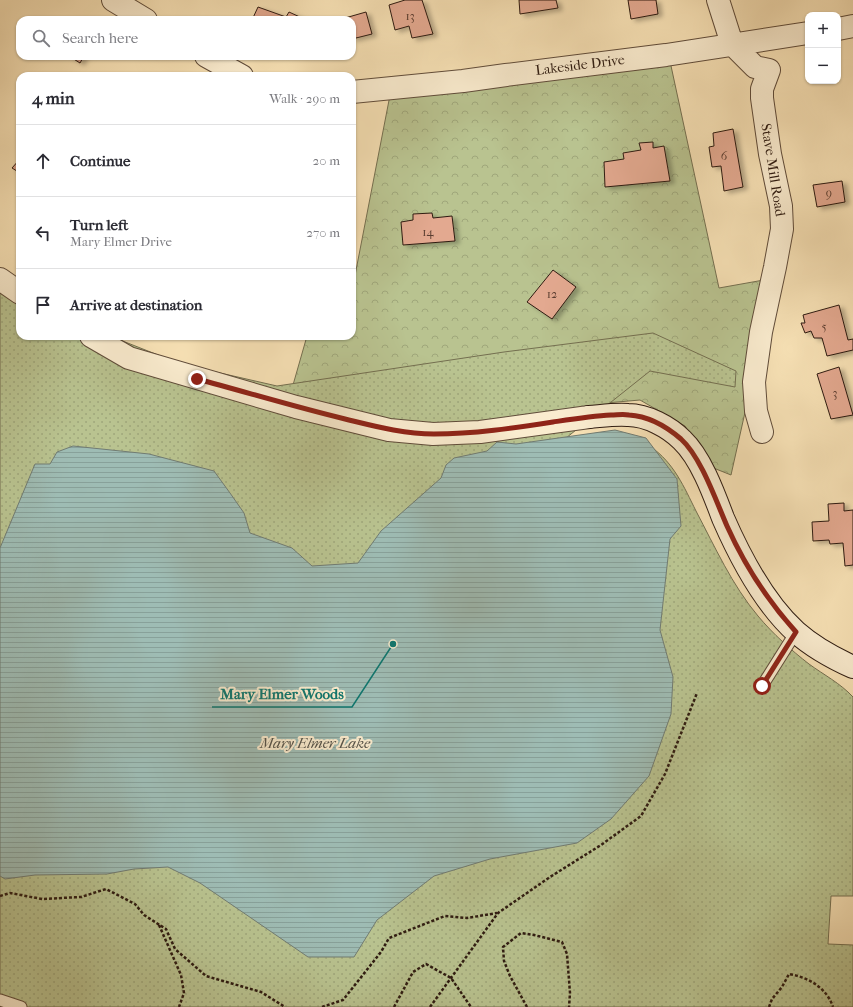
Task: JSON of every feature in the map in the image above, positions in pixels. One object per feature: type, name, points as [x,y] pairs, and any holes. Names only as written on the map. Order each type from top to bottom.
[{"type":"street","points":[[113,0],[139,16]]},
{"type":"street","name":"Stave Mill Road","points":[[718,0],[732,44],[755,67],[769,70],[762,89],[762,98],[770,154],[781,206],[782,229],[761,332],[754,382],[756,411],[762,432]]},
{"type":"street","points":[[841,28],[853,26]]},
{"type":"street","name":"Lakeside Drive","points":[[356,92],[463,81],[506,74],[666,55],[805,33]]},
{"type":"street","points":[[213,60],[235,72]]},
{"type":"street","points":[[0,279],[16,289]]},
{"type":"street","points":[[98,340],[129,358],[296,407],[389,430],[433,434],[480,432],[589,417],[629,414],[655,422],[682,440],[694,456],[753,578],[781,616],[796,632],[821,650],[853,667]]},
{"type":"street","points":[[821,650],[853,652]]},
{"type":"lane","points":[[762,686],[796,632]]},
{"type":"lane","points":[[0,1000],[21,1007]]},
{"type":"path","points":[[430,1007],[498,913],[550,877],[601,845],[641,816],[665,774],[697,693]]},
{"type":"path","points":[[0,896],[10,893],[42,899],[81,897],[106,889],[135,904],[144,915],[166,929],[175,949],[206,976],[261,992],[285,1007]]},
{"type":"path","points":[[322,1007],[343,1000],[381,952],[389,938],[445,916],[467,918],[498,913]]},
{"type":"path","points":[[159,924],[181,976],[184,993],[179,1007]]},
{"type":"path","points":[[527,1007],[510,976],[504,961],[503,947],[521,933],[562,942],[567,954],[570,993],[569,1007]]},
{"type":"path","points":[[394,1007],[413,972],[426,964],[451,978],[471,1007]]},
{"type":"path","points":[[769,1007],[772,999],[782,988],[789,974],[813,981],[831,999],[833,1007]]},
{"type":"green space","points":[[668,52],[719,288],[775,278],[731,475],[711,467],[685,426],[640,400],[32,453],[20,340],[120,340],[287,406],[306,340],[356,340],[356,270],[391,90]]},
{"type":"green space","points":[[0,286],[16,296],[16,340],[103,340],[124,351],[277,386],[504,352],[653,333],[736,371],[735,387],[650,371],[561,442],[651,447],[659,453],[678,476],[732,579],[758,616],[796,653],[809,664],[837,683],[853,697],[853,896],[831,896],[828,944],[853,945],[853,1007],[0,1007]]},
{"type":"water","name":"Mary Elmer Lake","points":[[615,430],[646,438],[677,479],[681,526],[670,539],[660,630],[673,677],[671,714],[649,776],[611,819],[577,843],[490,859],[434,876],[377,920],[354,957],[308,957],[200,883],[168,867],[134,869],[107,874],[35,875],[5,879],[0,876],[0,548],[35,464],[50,464],[57,452],[73,446],[149,454],[214,471],[244,513],[250,533],[292,548],[312,566],[358,563],[381,531],[441,478],[446,465],[454,458],[487,451],[497,442],[516,444]]},
{"type":"building","points":[[405,0],[422,0],[433,34],[412,38],[409,26],[395,30],[389,5]]},
{"type":"building","points":[[519,0],[556,0],[558,8],[520,14]]},
{"type":"building","points":[[628,0],[656,0],[658,14],[631,19]]},
{"type":"building","points":[[258,7],[283,16],[254,16]]},
{"type":"building","points":[[289,12],[298,16],[287,16]]},
{"type":"building","points":[[366,12],[372,34],[356,38],[356,16],[352,16]]},
{"type":"building","points":[[733,129],[743,187],[724,191],[721,166],[712,167],[709,147],[714,146],[713,133]]},
{"type":"building","points":[[653,142],[653,148],[664,146],[670,181],[605,187],[604,162],[624,159],[623,153],[641,150],[639,143]]},
{"type":"building","points":[[16,164],[16,170],[12,168]]},
{"type":"building","points":[[842,181],[845,202],[817,207],[813,185]]},
{"type":"building","points":[[432,213],[433,218],[452,216],[455,241],[403,245],[401,222],[413,220],[413,214]]},
{"type":"building","points":[[553,270],[576,287],[552,319],[527,302]]},
{"type":"building","points":[[839,305],[848,340],[853,339],[853,350],[827,356],[822,338],[814,338],[811,331],[805,333],[801,323],[805,323],[803,315]]},
{"type":"building","points":[[839,367],[853,415],[831,419],[817,374]]},
{"type":"building","points":[[844,503],[844,511],[853,510],[853,565],[845,566],[843,543],[830,544],[829,540],[813,541],[812,522],[829,521],[828,504]]},
{"type":"place","name":"Mary Elmer Woods","points":[[393,644]]},
{"type":"route","points":[[197,379],[296,407],[389,430],[433,434],[480,432],[589,417],[629,414],[655,422],[682,440],[694,456],[712,490],[727,526],[753,578],[781,616],[796,632],[762,686]]}]
